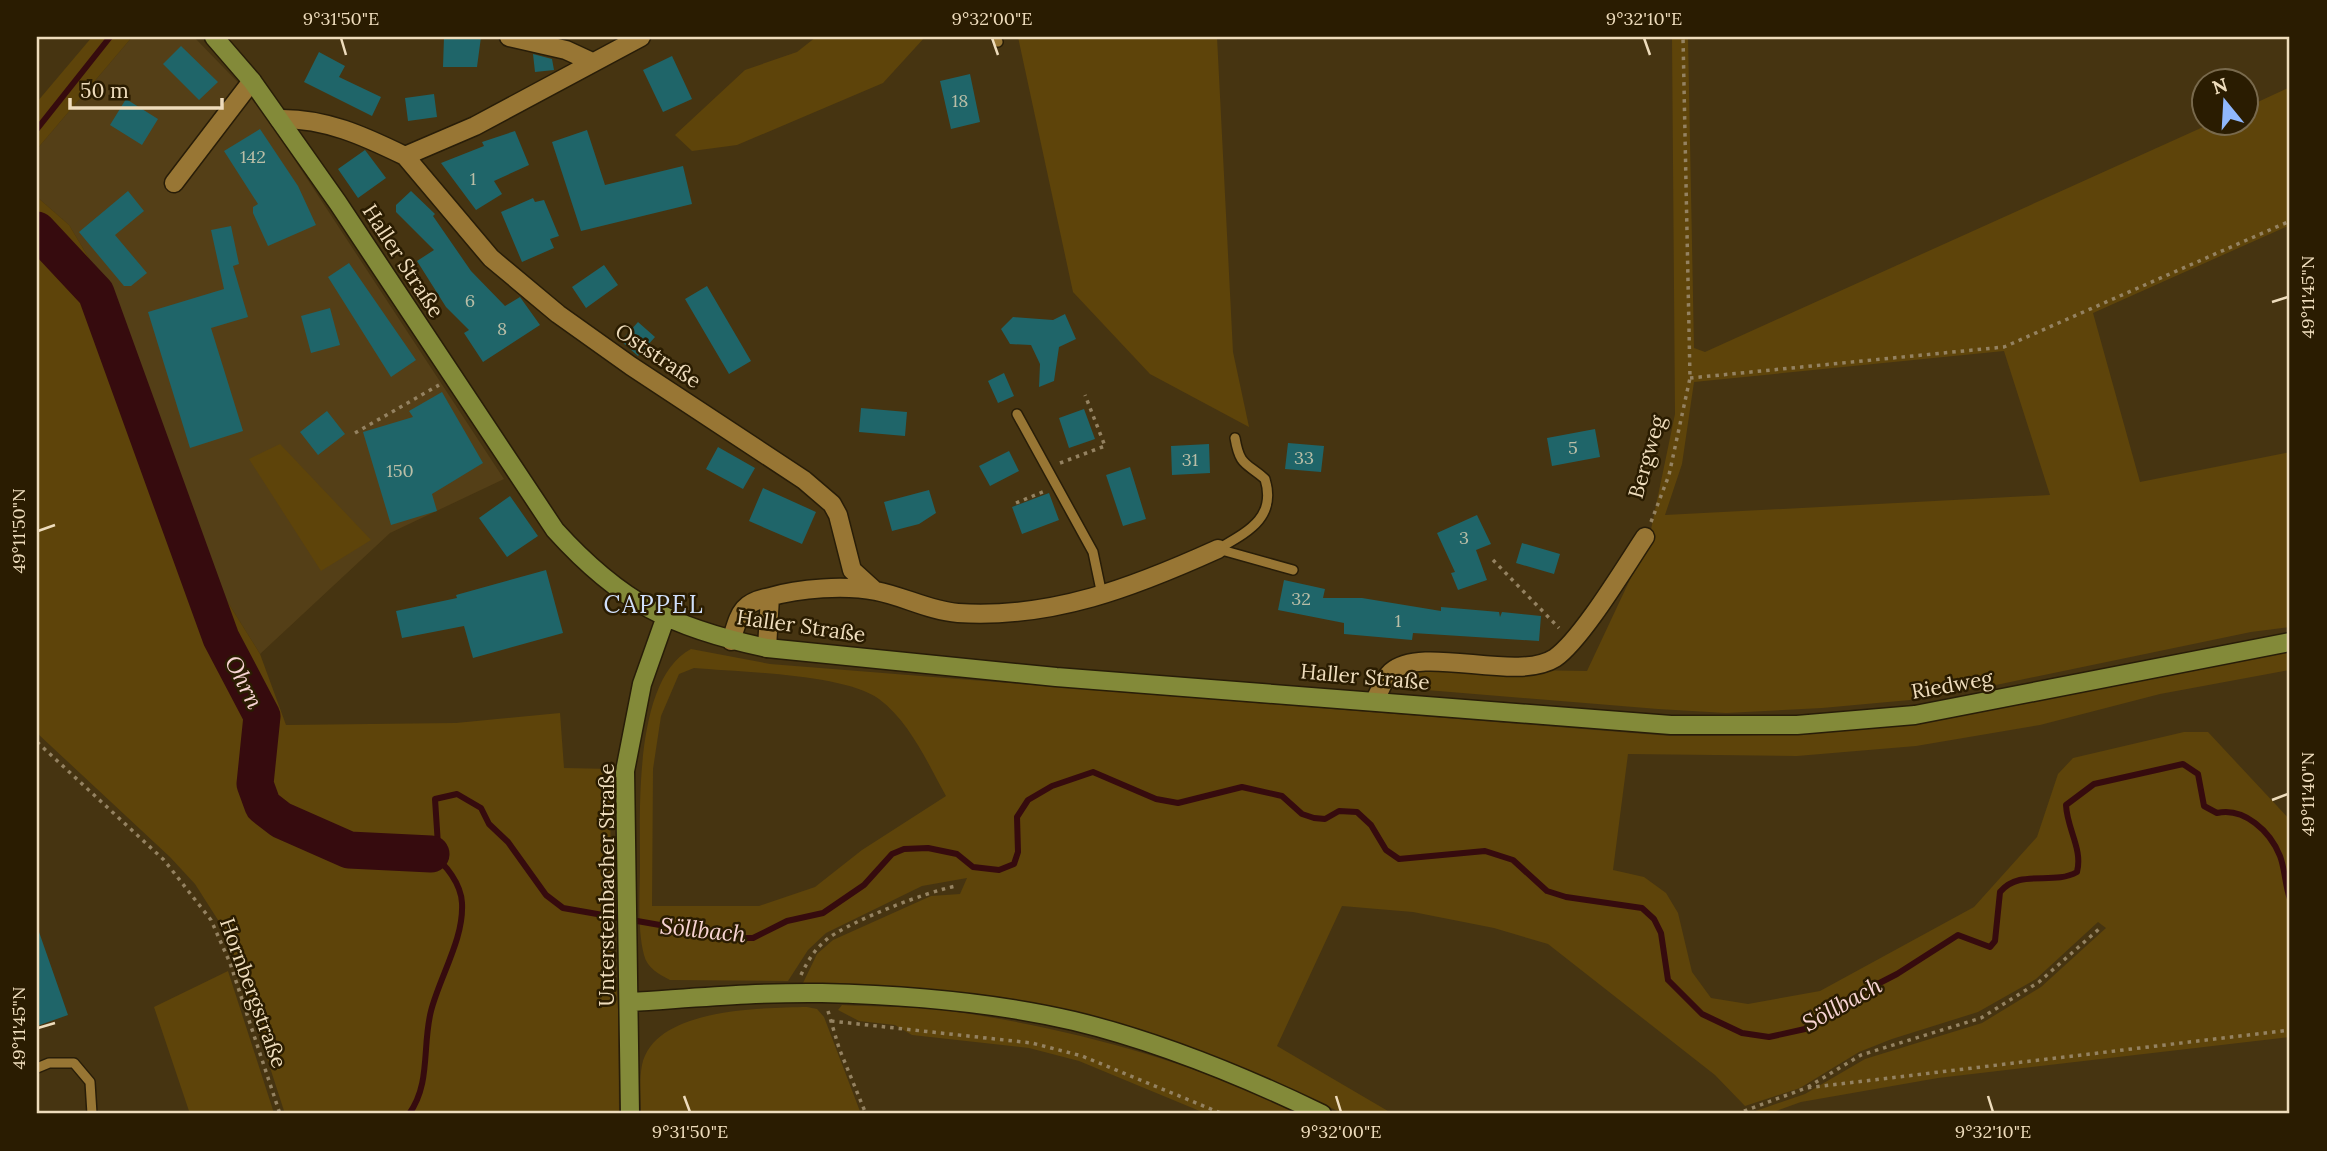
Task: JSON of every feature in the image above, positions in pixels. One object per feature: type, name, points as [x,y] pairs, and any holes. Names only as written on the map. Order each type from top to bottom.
[{"type":"main road","name":"Haller Straße","points":[[214,37],[252,80],[279,118],[555,530],[598,574],[628,598],[665,619],[731,641],[767,648],[1056,677],[1617,721]]},
{"type":"main road","name":"Untersteinbacher Straße","points":[[630,1114],[631,1002],[625,771],[642,684],[665,619]]},
{"type":"main road","name":"Riedweg","points":[[1617,721],[1735,727],[1859,721],[1915,715],[2290,642]]},
{"type":"main road","points":[[631,1002],[823,993],[943,1000],[1073,1021],[1160,1046],[1263,1086],[1322,1114]]},
{"type":"street","points":[[509,37],[566,50],[592,62]]},
{"type":"street","points":[[279,118],[308,118],[366,137],[405,156],[475,126],[641,37]]},
{"type":"street","points":[[174,183],[252,80]]},
{"type":"street","name":"Oststraße","points":[[405,156],[491,258],[558,314],[631,366],[804,480],[832,504],[838,515],[852,570],[874,590]]},
{"type":"street","points":[[1375,701],[1391,672],[1416,663],[1533,666],[1554,658],[1572,642],[1646,537]]},
{"type":"street","points":[[731,641],[741,609],[755,600],[793,590],[874,590],[954,613],[1020,614],[1102,597],[1218,549]]},
{"type":"street","points":[[767,648],[770,597]]},
{"type":"lane","points":[[1017,414],[1093,552],[1102,597]]},
{"type":"lane","points":[[1218,549],[1253,529],[1268,505],[1265,479],[1244,466],[1238,457],[1235,438]]},
{"type":"lane","points":[[1218,549],[1293,570]]},
{"type":"lane","points":[[37,1068],[49,1063],[74,1063],[90,1082],[92,1114]]},
{"type":"path","name":"Bergweg","points":[[1646,537],[1669,475],[1690,378],[1683,37]]},
{"type":"path","points":[[1690,378],[2004,347],[2290,220]]},
{"type":"path","points":[[355,433],[453,377]]},
{"type":"path","points":[[1047,468],[1105,446],[1084,395]]},
{"type":"path","points":[[1016,503],[1056,486]]},
{"type":"path","points":[[1493,559],[1572,642]]},
{"type":"path","name":"Hornbergstraße","points":[[37,741],[164,860],[211,920],[230,963],[280,1114]]},
{"type":"path","points":[[794,993],[813,952],[831,936],[932,891],[956,886]]},
{"type":"path","points":[[1736,1114],[1806,1088],[1861,1055],[1981,1017],[2039,982],[2099,929]]},
{"type":"path","points":[[823,993],[866,1114]]},
{"type":"path","points":[[831,1021],[1032,1043],[1082,1056],[1223,1114]]},
{"type":"path","points":[[1806,1088],[2290,1030]]},
{"type":"shaded area","points":[[92,37],[132,37],[37,149],[37,102]]},
{"type":"shaded area","points":[[132,37],[194,37],[256,101],[504,479],[390,533],[260,654],[227,601],[114,300],[69,225],[37,197],[37,149]]},
{"type":"shaded area","points":[[816,37],[925,37],[883,83],[737,145],[692,151],[675,135],[745,70],[797,52]]},
{"type":"shaded area","points":[[1018,37],[1217,37],[1233,352],[1249,427],[1150,374],[1073,292]]},
{"type":"shaded area","points":[[1672,37],[1688,37],[1694,348],[1705,352],[2190,133],[2190,136],[2260,136],[2260,101],[2290,87],[2290,225],[2093,313],[2140,482],[2290,452],[2290,627],[2251,632],[1996,685],[1910,700],[1822,708],[1726,713],[1390,687],[1394,679],[1419,668],[1587,671],[1649,539],[1675,414]],"holes":[[[2004,351],[2050,495],[1665,515],[1682,464],[1694,382]]]},
{"type":"shaded area","points":[[37,197],[69,225],[114,300],[227,601],[260,654],[286,725],[456,723],[560,713],[564,768],[611,769],[610,895],[618,1008],[619,1114],[285,1114],[238,968],[218,920],[195,884],[170,857],[37,733]]},
{"type":"shaded area","points":[[280,444],[371,540],[321,571],[249,459]]},
{"type":"shaded area","points":[[691,649],[770,664],[1670,736],[1701,736],[1826,732],[1919,722],[2197,667],[2290,652],[2290,670],[2160,694],[2040,725],[1916,746],[1797,756],[1628,754],[1613,870],[1644,877],[1666,893],[1678,913],[1692,972],[1711,998],[1748,1004],[1820,991],[1974,907],[2037,837],[2058,774],[2073,758],[2184,732],[2208,732],[2290,820],[2290,1037],[1938,1078],[1801,1102],[1768,1114],[1747,1114],[1805,1094],[1865,1059],[1982,1023],[2041,987],[2106,928],[2098,922],[2036,979],[1978,1012],[1859,1052],[1800,1088],[1745,1106],[1715,1075],[1548,944],[1494,928],[1413,912],[1342,906],[1277,1046],[1393,1114],[1344,1114],[1270,1079],[1164,1039],[1076,1012],[945,991],[803,983],[817,954],[833,940],[931,896],[960,894],[967,878],[922,886],[826,933],[808,950],[788,981],[670,980],[654,970],[644,955],[639,910],[644,747],[659,687],[672,665]],"holes":[[[694,668],[817,679],[842,684],[879,699],[909,731],[946,796],[862,850],[815,887],[759,906],[652,906],[653,769],[661,716],[679,674]]]},
{"type":"shaded area","points":[[228,971],[274,1114],[190,1114],[154,1007]]},
{"type":"shaded area","points":[[842,1005],[943,1010],[1081,1036],[1215,1077],[1301,1114],[1207,1114],[1079,1061],[1029,1048],[912,1035],[895,1025],[859,1021],[838,1010]]},
{"type":"shaded area","points":[[764,1008],[817,1009],[824,1017],[861,1114],[641,1114],[642,1065],[651,1046],[666,1032],[687,1022],[712,1015]]},
{"type":"building","points":[[444,37],[481,37],[477,67],[443,67]]},
{"type":"building","points":[[181,46],[218,82],[199,100],[163,64]]},
{"type":"building","points":[[319,52],[345,66],[339,77],[381,97],[372,116],[304,82]]},
{"type":"building","points":[[533,54],[552,59],[554,70],[535,72]]},
{"type":"building","points":[[672,56],[692,99],[663,112],[643,70]]},
{"type":"building","points":[[970,74],[980,122],[951,129],[940,81]]},
{"type":"building","points":[[434,94],[437,117],[408,121],[405,98]]},
{"type":"building","points":[[126,99],[158,119],[142,145],[110,125]]},
{"type":"building","points":[[260,129],[298,186],[316,225],[268,246],[253,213],[253,207],[258,204],[224,151]]},
{"type":"building","points":[[587,130],[605,185],[683,166],[692,204],[581,231],[552,142]]},
{"type":"building","points":[[515,131],[529,165],[494,181],[502,194],[476,210],[441,163],[484,146],[482,142]]},
{"type":"building","points":[[365,150],[386,178],[358,198],[338,169]]},
{"type":"building","points":[[128,191],[144,211],[115,235],[147,273],[131,286],[124,286],[79,232]]},
{"type":"building","points":[[411,191],[435,214],[433,216],[471,271],[505,306],[520,297],[540,325],[483,362],[464,333],[469,330],[446,307],[417,261],[434,250],[396,212],[396,205]]},
{"type":"building","points":[[533,198],[535,202],[544,200],[559,236],[550,239],[554,248],[522,262],[501,212]]},
{"type":"building","points":[[231,226],[239,264],[233,266],[248,317],[211,328],[243,431],[190,448],[148,312],[224,289],[211,230]]},
{"type":"building","points":[[349,263],[416,360],[391,377],[328,277]]},
{"type":"building","points":[[604,265],[618,285],[586,308],[572,287]]},
{"type":"building","points":[[707,286],[751,361],[729,374],[685,299]]},
{"type":"building","points":[[330,308],[340,345],[311,353],[301,316]]},
{"type":"building","points":[[1065,314],[1076,339],[1059,347],[1054,381],[1039,387],[1040,364],[1031,345],[1010,344],[1001,329],[1013,317],[1053,320]]},
{"type":"building","points":[[638,322],[655,337],[638,356],[621,341]]},
{"type":"building","points":[[1004,373],[1014,396],[998,403],[988,381]]},
{"type":"building","points":[[442,392],[483,463],[432,494],[437,511],[391,525],[363,432],[413,417],[409,411]]},
{"type":"building","points":[[861,408],[907,412],[905,436],[859,432]]},
{"type":"building","points":[[1084,409],[1095,439],[1069,448],[1059,418]]},
{"type":"building","points":[[327,411],[345,434],[318,455],[300,432]]},
{"type":"building","points":[[1595,429],[1600,457],[1552,466],[1547,438]]},
{"type":"building","points":[[1288,443],[1324,446],[1321,472],[1285,469]]},
{"type":"building","points":[[1209,444],[1210,473],[1172,475],[1171,446]]},
{"type":"building","points":[[718,447],[755,468],[743,489],[706,469]]},
{"type":"building","points":[[1009,451],[1019,471],[990,486],[979,466]]},
{"type":"building","points":[[1130,467],[1146,519],[1123,526],[1106,475]]},
{"type":"building","points":[[763,488],[816,512],[802,544],[749,521]]},
{"type":"building","points":[[929,490],[936,513],[919,524],[892,531],[884,502]]},
{"type":"building","points":[[1049,493],[1059,520],[1022,534],[1012,507]]},
{"type":"building","points":[[510,496],[538,536],[507,557],[479,518]]},
{"type":"building","points":[[1477,515],[1491,544],[1476,550],[1487,580],[1458,590],[1451,573],[1455,572],[1437,533]]},
{"type":"building","points":[[1522,543],[1560,554],[1554,574],[1516,563]]},
{"type":"building","points":[[546,570],[563,633],[473,658],[464,626],[402,638],[396,611],[457,598],[456,595]]},
{"type":"building","points":[[1284,580],[1325,589],[1323,598],[1362,598],[1441,611],[1441,607],[1499,612],[1500,617],[1502,612],[1541,616],[1539,641],[1413,633],[1412,640],[1344,634],[1344,623],[1278,610]]},
{"type":"building","points":[[39,932],[68,1015],[37,1026],[37,933]]},
{"type":"waterway","points":[[37,129],[110,37]]},
{"type":"waterway","name":"Ohrn","points":[[37,230],[96,293],[221,638],[262,716],[255,784],[263,806],[281,820],[349,850],[431,854]]},
{"type":"waterway","name":"Söllbach","points":[[409,1114],[416,1102],[423,1077],[431,1011],[462,917],[461,896],[456,882],[442,863],[431,854],[438,845],[435,799],[457,794],[481,808],[489,824],[508,842],[546,895],[563,908],[734,938],[753,938],[787,921],[823,913],[864,885],[892,854],[904,849],[928,848],[957,854],[973,867],[999,870],[1014,864],[1018,852],[1017,817],[1028,800],[1052,786],[1093,772],[1156,799],[1178,803],[1242,787],[1282,796],[1302,814],[1314,818],[1325,819],[1339,811],[1357,812],[1371,825],[1386,850],[1399,859],[1485,851],[1513,860],[1547,891],[1566,897],[1642,908],[1654,919],[1661,933],[1668,980],[1702,1014],[1742,1033],[1769,1037],[1805,1029],[1825,1011],[1897,974],[1958,935],[1990,947],[1995,941],[2000,892],[2008,885],[2027,879],[2058,878],[2077,872],[2078,855],[2066,805],[2094,784],[2183,764],[2198,774],[2204,806],[2217,813],[2227,812],[2246,817],[2270,838],[2282,861],[2290,899]]},
{"type":"district","name":"CAPPEL","points":[[654,605]]}]
